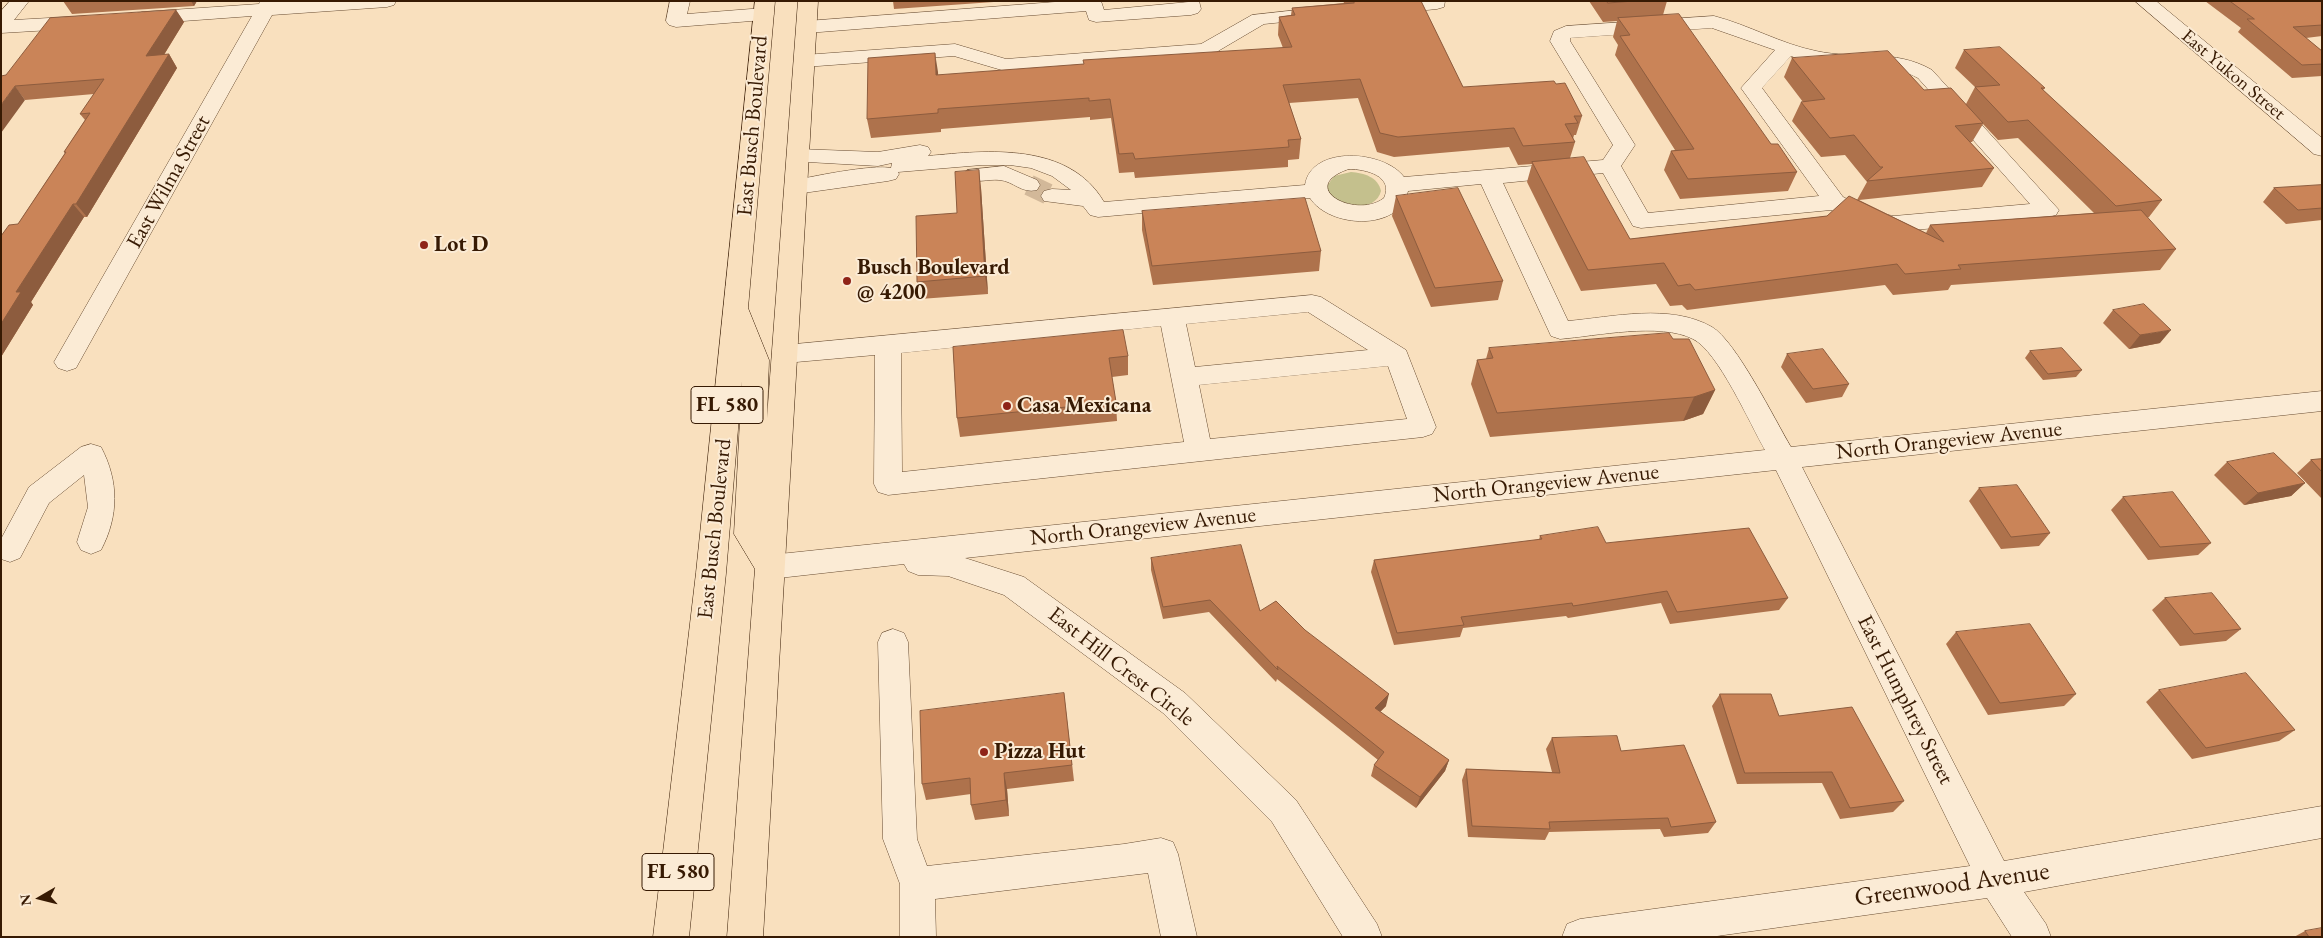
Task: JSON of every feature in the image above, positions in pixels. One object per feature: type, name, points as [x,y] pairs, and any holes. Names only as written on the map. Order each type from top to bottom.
[{"type":"main road","name":"East Busch Boulevard","points":[[745,937],[808,1]]},
{"type":"main road","name":"East Busch Boulevard","points":[[671,937],[711,573],[764,8]]},
{"type":"main road","points":[[736,307],[756,360],[748,534],[770,567]]},
{"type":"street","points":[[1,26],[20,1]]},
{"type":"street","points":[[128,18],[268,5],[387,1]]},
{"type":"street","points":[[680,1],[676,21],[764,8]]},
{"type":"street","points":[[807,27],[881,11],[1094,5],[1096,16],[1191,8],[1189,1]]},
{"type":"street","name":"East Yukon Street","points":[[2144,1],[2322,149]]},
{"type":"street","points":[[1368,9],[1437,3]]},
{"type":"street","name":"East Wilma Street","points":[[67,362],[268,5]]},
{"type":"street","points":[[804,61],[956,50],[1005,65],[1206,50],[1259,19],[1338,12]]},
{"type":"street","points":[[1,26],[99,20]]},
{"type":"street","points":[[1610,166],[1624,145],[1560,41],[1560,35],[1566,32],[1714,22],[1788,48],[1810,56],[1839,61],[1891,61],[1911,66],[1925,74],[2048,210],[1904,224],[1883,224],[1863,218],[1835,202],[1751,88],[1788,48]]},
{"type":"street","points":[[798,156],[844,159],[901,169],[1004,173],[1029,185]]},
{"type":"street","points":[[796,187],[901,169],[994,157],[1019,158],[1043,164],[1059,171],[1092,199],[1098,210],[1315,191]]},
{"type":"street","points":[[993,173],[1013,168],[1019,158]]},
{"type":"street","points":[[1347,162],[1361,162],[1384,170],[1393,177],[1398,185],[1398,194],[1394,202],[1385,209],[1358,214],[1331,207],[1321,200],[1315,191],[1314,183],[1318,175],[1330,166],[1347,162]]},
{"type":"street","points":[[1398,185],[1610,166]]},
{"type":"street","points":[[1610,166],[1641,221],[1835,202]]},
{"type":"street","name":"East Humphrey Street","points":[[1489,177],[1560,330],[1643,323],[1678,324],[1703,333],[1721,349],[1784,459],[1995,880],[2033,937]]},
{"type":"street","points":[[1052,196],[1092,199]]},
{"type":"street","points":[[784,354],[1312,303],[1398,356],[1423,427],[888,484],[888,345]]},
{"type":"street","points":[[1172,317],[1199,450]]},
{"type":"street","points":[[1184,377],[1398,356]]},
{"type":"street","name":"North Orangeview Avenue","points":[[770,567],[2322,401]]},
{"type":"street","points":[[10,550],[40,495],[91,454],[103,491],[102,518],[91,542]]},
{"type":"street","name":"East Hill Crest Circle","points":[[844,559],[948,564],[1014,586],[1174,703],[1284,811],[1364,937]]},
{"type":"street","points":[[893,642],[900,839],[917,884],[918,937]]},
{"type":"street","name":"Greenwood Avenue","points":[[1580,937],[1995,880],[2322,822]]},
{"type":"street","points":[[917,884],[1124,861],[1161,854],[1179,937]]},
{"type":"shaded area","points":[[1351,172],[1361,173],[1377,182],[1381,191],[1377,199],[1370,204],[1353,206],[1336,200],[1330,194],[1327,186],[1334,176]]},
{"type":"building","points":[[1353,1],[1421,1],[1463,87],[1554,81],[1556,84],[1565,83],[1582,116],[1574,116],[1578,123],[1565,124],[1575,142],[1523,146],[1514,128],[1398,137],[1380,133],[1360,79],[1283,85],[1301,139],[1288,140],[1289,147],[1135,159],[1133,153],[1119,154],[1110,99],[1089,101],[1089,98],[938,109],[938,113],[867,119],[868,58],[935,53],[936,75],[1084,64],[1083,60],[1292,47],[1279,17],[1295,15],[1292,8],[1354,3]]},
{"type":"building","points":[[1607,1],[1634,1],[1608,3]]},
{"type":"building","points":[[2230,1],[2322,1],[2322,25],[2293,27],[2322,51],[2322,64],[2302,65],[2247,19],[2254,19]]},
{"type":"building","points":[[176,10],[146,56],[169,54],[76,204],[73,204],[16,292],[21,292],[1,324],[1,236],[9,225],[18,224],[66,152],[64,152],[90,113],[80,114],[104,79],[15,86],[1,105],[1,76],[6,75],[50,18]]},
{"type":"building","points":[[1679,14],[1771,144],[1778,144],[1797,172],[1688,179],[1671,151],[1694,149],[1620,36],[1630,35],[1618,18]]},
{"type":"building","points":[[2000,47],[2045,88],[2041,88],[2162,200],[2116,206],[2028,120],[2008,122],[1975,87],[2000,85],[1964,50]]},
{"type":"building","points":[[1888,51],[1924,90],[1951,88],[1983,123],[1955,126],[1994,168],[1867,181],[1883,167],[1880,167],[1854,135],[1830,138],[1801,102],[1825,99],[1792,58]]},
{"type":"building","points":[[1584,157],[1630,239],[1827,216],[1849,196],[1944,242],[1930,225],[2141,210],[2176,249],[1958,265],[1961,269],[1905,274],[1897,264],[1695,290],[1690,284],[1678,286],[1664,263],[1588,270],[1532,162]]},
{"type":"building","points":[[979,170],[985,276],[917,282],[916,216],[957,213],[955,172]]},
{"type":"building","points":[[2322,185],[2322,208],[2298,210],[2274,188]]},
{"type":"building","points":[[1458,188],[1503,281],[1435,288],[1396,196]]},
{"type":"building","points":[[1305,198],[1321,251],[1152,266],[1142,211]]},
{"type":"building","points":[[2144,304],[2171,330],[2140,335],[2113,310]]},
{"type":"building","points":[[1123,330],[1128,356],[1109,358],[1116,402],[957,418],[953,347]]},
{"type":"building","points":[[1669,333],[1673,339],[1689,339],[1715,390],[1694,397],[1497,413],[1477,360],[1493,358],[1489,348]]},
{"type":"building","points":[[2062,348],[2082,370],[2048,374],[2030,351]]},
{"type":"building","points":[[1823,349],[1849,384],[1813,389],[1787,354]]},
{"type":"building","points":[[2274,453],[2305,483],[2258,493],[2227,462]]},
{"type":"building","points":[[2322,459],[2322,472],[2311,460]]},
{"type":"building","points":[[2017,485],[2050,533],[2011,537],[1979,488]]},
{"type":"building","points":[[2173,492],[2211,543],[2160,547],[2123,497]]},
{"type":"building","points":[[1598,527],[1606,543],[1749,528],[1788,598],[1677,612],[1667,591],[1573,606],[1572,603],[1461,617],[1464,625],[1397,633],[1374,560],[1542,539],[1540,536]]},
{"type":"building","points":[[1241,545],[1260,611],[1276,601],[1305,630],[1389,694],[1375,708],[1449,760],[1420,797],[1374,765],[1384,752],[1277,666],[1278,670],[1210,600],[1163,607],[1151,558]]},
{"type":"building","points":[[2212,593],[2241,629],[2194,634],[2165,598]]},
{"type":"building","points":[[2030,624],[2076,694],[2000,703],[1956,632]]},
{"type":"building","points":[[2246,673],[2295,730],[2206,748],[2159,690]]},
{"type":"building","points":[[1064,693],[1072,765],[1004,773],[1006,800],[971,805],[970,778],[922,784],[920,711]]},
{"type":"building","points":[[1720,694],[1771,694],[1779,716],[1852,707],[1904,801],[1850,808],[1832,772],[1745,773]]},
{"type":"building","points":[[1617,736],[1621,751],[1684,745],[1716,822],[1671,827],[1668,818],[1549,822],[1550,829],[1472,826],[1466,769],[1560,773],[1552,738]]},
{"type":"building","points":[[2322,928],[2322,937],[2309,937],[2305,931]]},
{"type":"tunnel","points":[[1029,185],[1052,196]]},
{"type":"place","name":"Lot D","points":[[424,245]]},
{"type":"place","name":"Busch Boulevard @ 4200","points":[[847,281]]},
{"type":"place","name":"Casa Mexicana","points":[[1007,406]]},
{"type":"place","name":"Pizza Hut","points":[[984,752]]}]
